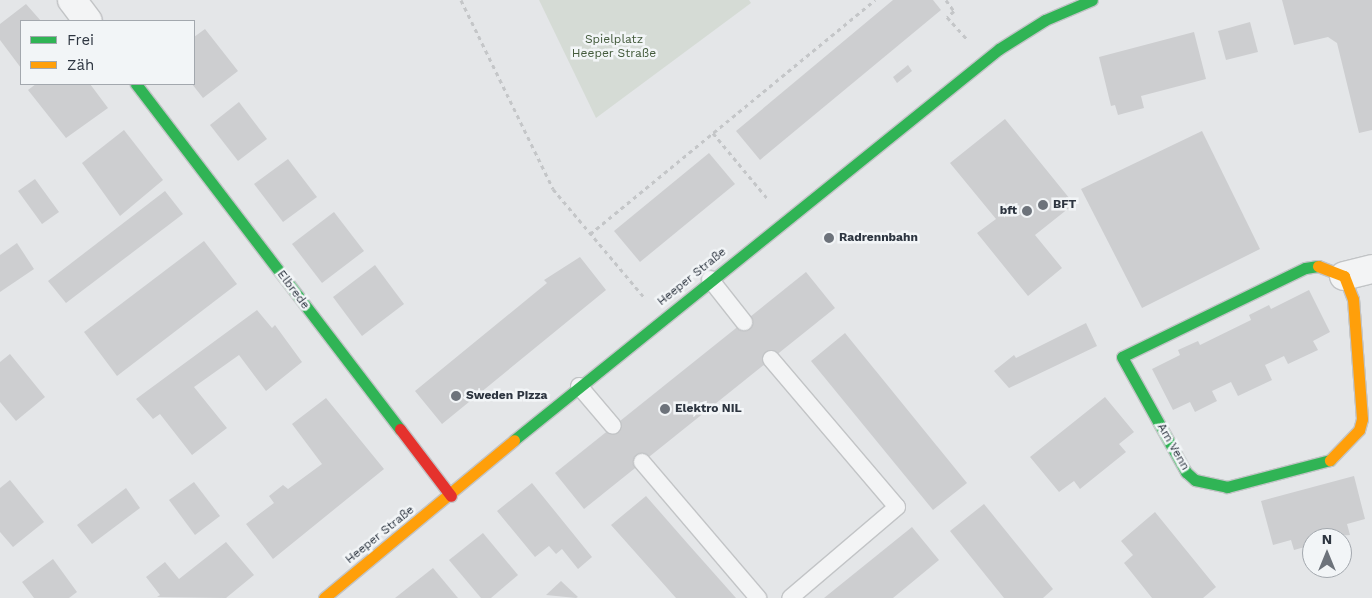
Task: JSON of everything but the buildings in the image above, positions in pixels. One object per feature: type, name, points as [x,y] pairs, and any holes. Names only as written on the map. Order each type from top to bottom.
[{"type":"street","points":[[72,0],[87,20]]},
{"type":"street","name":"Heeper Straße","points":[[324,598],[451,496],[579,386],[710,279],[986,59],[1045,20],[1092,0]]},
{"type":"street","points":[[1043,7],[1045,20]]},
{"type":"street","name":"Elbrede","points":[[137,85],[451,496]]},
{"type":"street","name":"Am Venn","points":[[1305,268],[1333,269],[1344,276],[1353,299],[1362,419],[1352,441],[1329,461],[1227,487],[1195,480],[1186,472],[1122,357],[1305,268]]},
{"type":"street","points":[[1344,276],[1372,269]]},
{"type":"lane","points":[[710,279],[744,322]]},
{"type":"lane","points":[[771,359],[897,507],[790,598]]},
{"type":"lane","points":[[579,386],[613,426]]},
{"type":"lane","points":[[642,462],[758,598]]},
{"type":"path","points":[[461,0],[553,189],[662,319]]},
{"type":"path","points":[[590,234],[875,0]]},
{"type":"path","points":[[946,0],[954,11],[947,18],[986,59]]},
{"type":"path","points":[[713,133],[786,220]]},
{"type":"green space","name":"Spielplatz Heeper Straße","points":[[539,0],[749,0],[751,3],[596,118]]},
{"type":"traffic: fast","points":[[514,440],[999,49],[1045,20],[1092,0]]},
{"type":"traffic: fast","points":[[137,85],[400,429]]},
{"type":"traffic: fast","points":[[1318,266],[1305,268],[1122,357],[1186,472],[1195,480],[1227,487],[1330,460]]},
{"type":"traffic: slow","points":[[1318,266],[1344,276],[1353,299],[1362,419],[1359,430],[1330,460]]},
{"type":"traffic: slow","points":[[324,598],[514,440]]},
{"type":"traffic: jam","points":[[400,429],[451,496]]},
{"type":"place","name":"BFT","points":[[1043,205]]},
{"type":"place","name":"bft","points":[[1027,211]]},
{"type":"place","name":"Radrennbahn","points":[[829,238]]},
{"type":"place","name":"Sweden Pizza","points":[[456,396]]},
{"type":"place","name":"Elektro NIL","points":[[665,409]]}]
